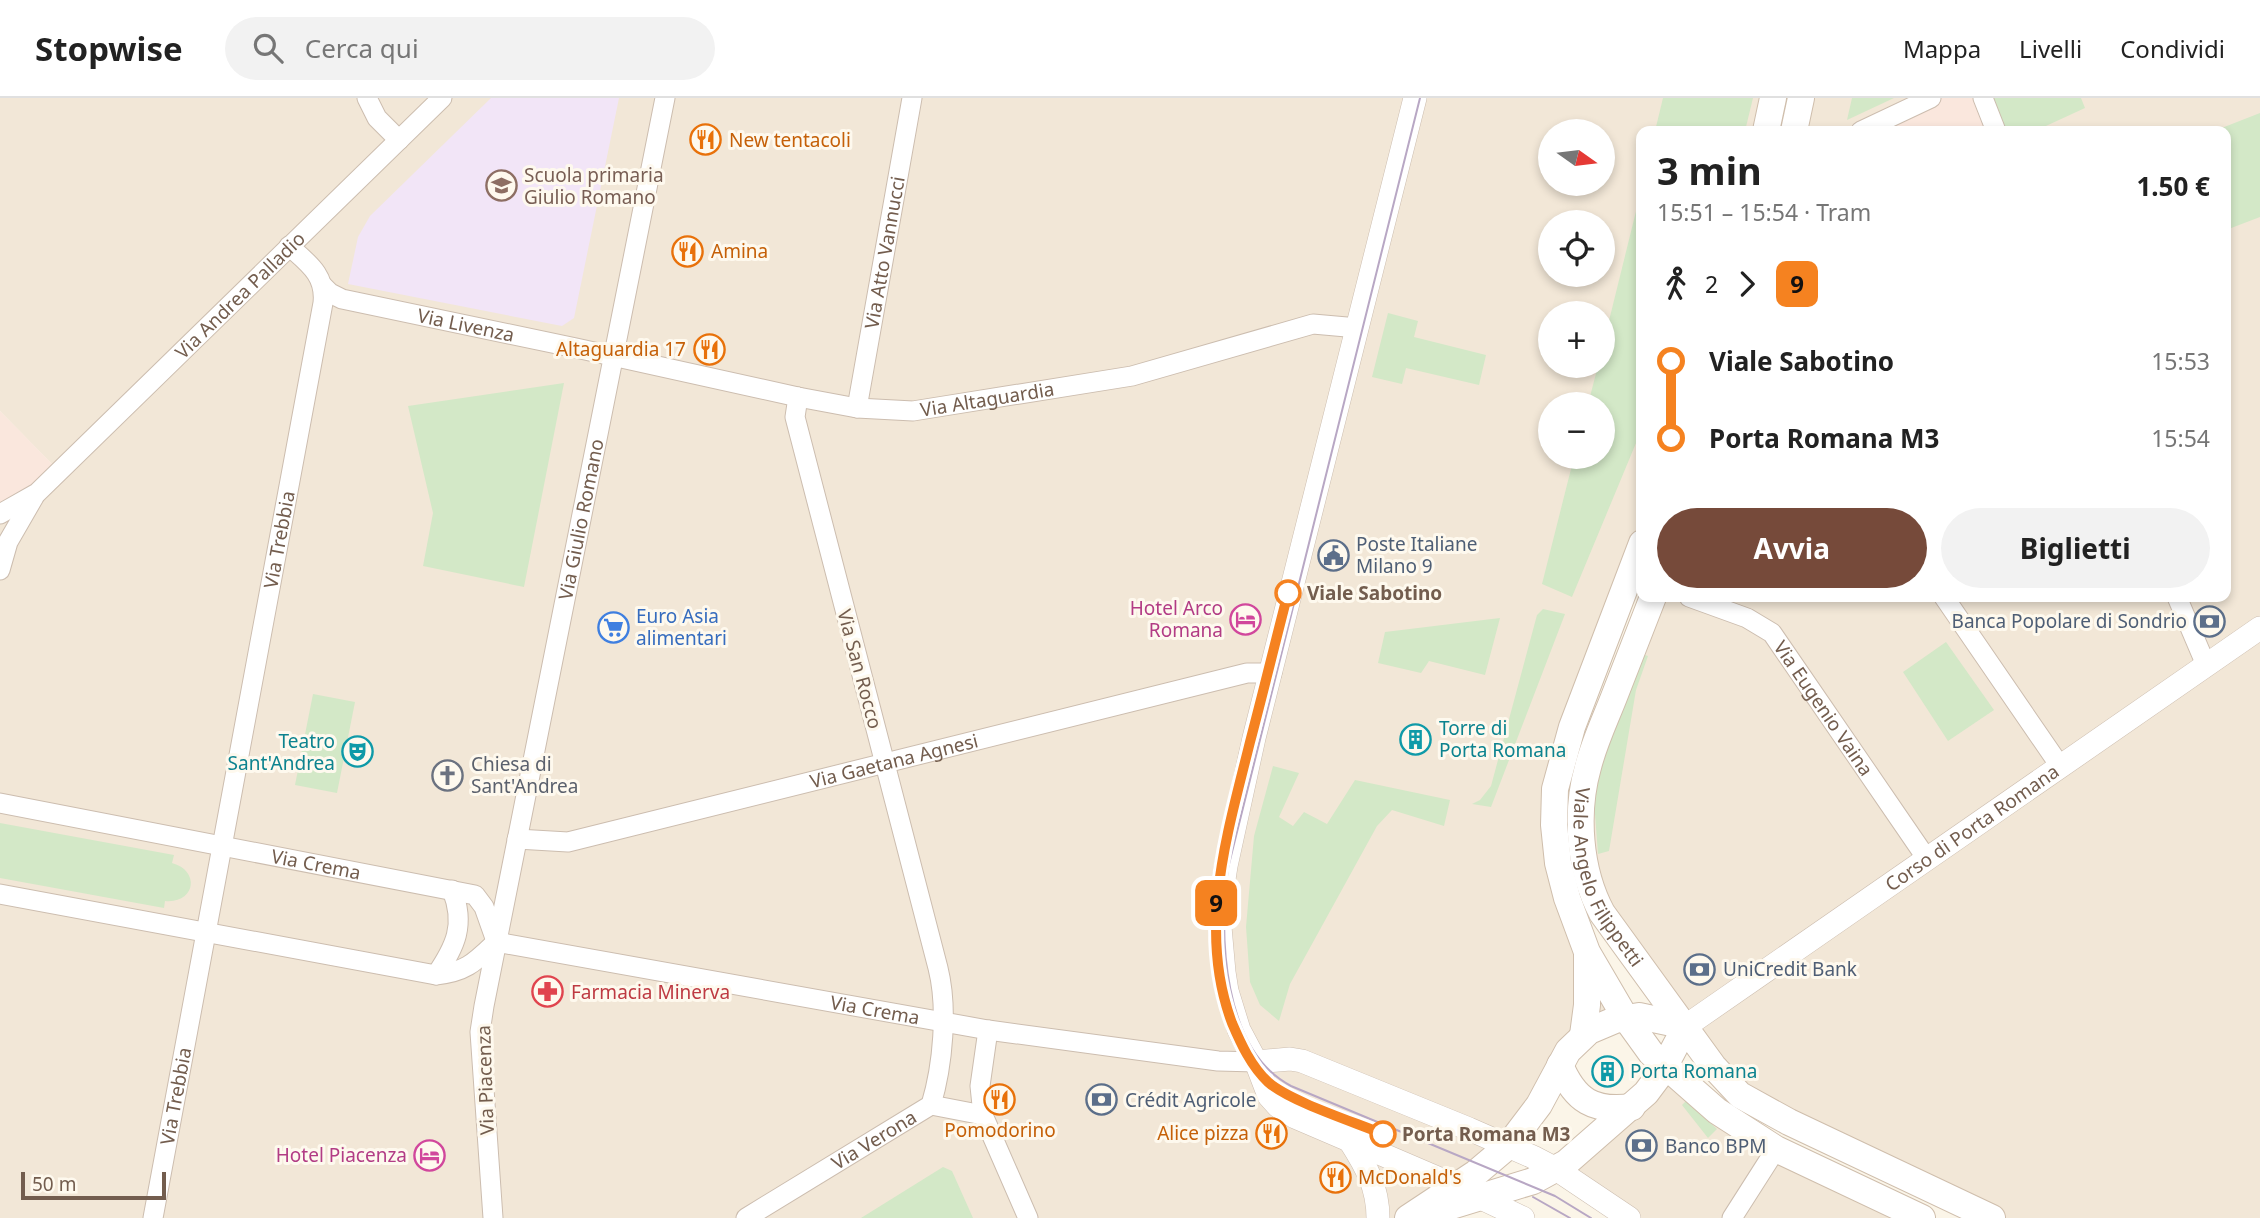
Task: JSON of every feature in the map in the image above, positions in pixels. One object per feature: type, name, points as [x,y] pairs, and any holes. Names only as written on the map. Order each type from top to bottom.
[{"type":"main road","points":[[1767,126],[1773,98]]},
{"type":"main road","points":[[1798,126],[1801,98]]},
{"type":"main road","name":"Viale Angelo Filippetti","points":[[1625,1017],[1587,952],[1567,898],[1558,863],[1554,825],[1555,789],[1572,727],[1634,583]]},
{"type":"main road","name":"Viale Angelo Filippetti","points":[[1651,602],[1587,768],[1582,808],[1582,842],[1591,887],[1602,913],[1713,1066],[1748,1100],[1992,1218]]},
{"type":"main road","name":"Viale Angelo Filippetti","points":[[1583,1035],[1587,1005],[1587,952]]},
{"type":"main road","points":[[1408,1218],[1468,1192],[1533,1181],[1556,1169],[1580,1152],[1646,1093],[1686,1027],[1644,1016],[1625,1017],[1605,1023],[1583,1035],[1572,1045],[1533,1115],[1508,1146],[1484,1167],[1468,1192],[1423,1218]]},
{"type":"main road","points":[[1625,1017],[1651,1053],[1717,1111],[1776,1149],[1922,1218]]},
{"type":"main road","points":[[1560,1065],[1573,1089],[1587,1102],[1608,1108],[1632,1107]]},
{"type":"main road","points":[[1776,1149],[1789,1122]]},
{"type":"street","points":[[367,98],[377,118],[399,140]]},
{"type":"street","name":"Via Andrea Palladio","points":[[37,493],[442,98]]},
{"type":"street","name":"Via Giulio Romano","points":[[496,942],[665,98]]},
{"type":"street","name":"Via Atto Vannucci","points":[[857,408],[912,98]]},
{"type":"street","points":[[1415,98],[1254,738],[1226,866],[1221,899],[1221,950],[1227,991],[1239,1030],[1256,1062],[1266,1091],[1278,1107],[1468,1192],[1511,1215]]},
{"type":"street","points":[[1872,126],[1931,98]]},
{"type":"street","points":[[1983,98],[1994,126]]},
{"type":"street","points":[[289,246],[314,269],[323,286]]},
{"type":"street","name":"Via Livenza","points":[[323,286],[342,299],[612,356]]},
{"type":"street","name":"Via Trebbia","points":[[221,846],[323,303],[323,286]]},
{"type":"street","name":"Via Altaguardia","points":[[612,356],[857,408],[913,411],[1132,376],[1313,324],[1358,328]]},
{"type":"street","name":"Via San Rocco","points":[[798,397],[794,417],[942,984],[943,1022]]},
{"type":"street","points":[[0,514],[37,493]]},
{"type":"street","points":[[0,564],[8,542],[37,493]]},
{"type":"street","name":"Via Eugenio Vaina","points":[[1703,602],[1747,618],[1772,633],[1927,859]]},
{"type":"street","points":[[1947,602],[2060,766]]},
{"type":"street","points":[[2179,602],[2206,665]]},
{"type":"street","name":"Corso di Porta Romana","points":[[1686,1027],[2260,628]]},
{"type":"street","name":"Via Gaetana Agnesi","points":[[517,839],[568,842],[1247,673],[1272,673]]},
{"type":"street","name":"Via Crema","points":[[0,803],[475,895],[484,907],[496,942],[988,1030],[1218,1061],[1256,1062]]},
{"type":"street","points":[[205,932],[221,846]]},
{"type":"street","points":[[436,975],[454,945],[457,934],[458,915],[452,890]]},
{"type":"street","points":[[0,894],[436,975],[455,973],[470,966],[496,942]]},
{"type":"street","name":"Via Trebbia","points":[[153,1218],[205,932]]},
{"type":"street","name":"Via Piacenza","points":[[493,1218],[481,1032],[496,942]]},
{"type":"street","name":"Via Verona","points":[[746,1218],[932,1105],[943,1022]]},
{"type":"street","points":[[988,1030],[980,1086],[983,1115],[1028,1218]]},
{"type":"street","points":[[1256,1062],[1290,1059],[1302,1061],[1469,1129],[1556,1169],[1629,1218]]},
{"type":"street","points":[[932,1105],[983,1115]]},
{"type":"street","points":[[1350,1141],[1366,1165],[1373,1182],[1378,1218]]},
{"type":"street","points":[[1732,1218],[1776,1149]]},
{"type":"shaded area","points":[[0,98],[1770,98],[1764,126],[1636,126],[1636,549],[1550,797],[1616,1017],[1606,1020],[1526,1123],[1402,1218],[0,1218],[0,511],[57,469],[0,411]]},
{"type":"shaded area","name":"Scuola primaria Giulio Romano","points":[[491,98],[619,98],[574,318],[562,326],[348,284],[358,237],[370,216]]},
{"type":"shaded area","points":[[1803,98],[1936,98],[1876,126],[1799,126]]},
{"type":"shaded area","points":[[1936,98],[1981,98],[1992,126],[1877,126]]},
{"type":"shaded area","points":[[1981,98],[2260,98],[2260,618],[1683,1018],[1590,869],[1590,776],[1654,602],[2231,602],[2231,126],[1992,126]]},
{"type":"shaded area","points":[[0,411],[57,469],[0,511]]},
{"type":"shaded area","points":[[2260,623],[2260,1218],[1995,1218],[1757,1103],[1684,1021]]},
{"type":"shaded area","points":[[1665,1072],[1914,1218],[1636,1218],[1563,1170]]},
{"type":"green space","points":[[1663,98],[1753,98],[1746,126],[1656,126]]},
{"type":"green space","points":[[1852,98],[1894,98],[1847,120]]},
{"type":"green space","points":[[1991,98],[2081,98],[2085,108],[2046,126],[2002,126]]},
{"type":"green space","points":[[2260,113],[2260,217],[2231,228],[2231,126],[2227,126]]},
{"type":"green space","points":[[1636,211],[1636,443],[1572,597],[1542,584],[1571,469],[1615,469],[1615,392],[1591,392],[1595,378],[1615,378],[1614,301]]},
{"type":"green space","points":[[1388,313],[1418,321],[1414,337],[1486,355],[1479,385],[1406,368],[1402,384],[1372,377]]},
{"type":"green space","points":[[564,383],[524,587],[423,566],[433,513],[408,406]]},
{"type":"green space","points":[[1543,609],[1565,614],[1491,807],[1472,804],[1480,800],[1491,786],[1537,615]]},
{"type":"green space","points":[[1500,618],[1485,675],[1429,661],[1421,673],[1378,663],[1385,632]]},
{"type":"green space","points":[[1946,642],[1994,710],[1948,741],[1903,672]]},
{"type":"green space","points":[[1642,654],[1648,656],[1636,690],[1609,851],[1598,854],[1594,801],[1602,757]]},
{"type":"green space","points":[[313,694],[355,702],[337,793],[295,785]]},
{"type":"green space","points":[[1273,766],[1299,773],[1279,817],[1293,826],[1304,812],[1327,824],[1355,780],[1450,800],[1444,826],[1392,810],[1377,826],[1290,984],[1279,1021],[1260,1005],[1250,982],[1246,927],[1254,836]]},
{"type":"green space","points":[[0,823],[174,855],[172,863],[187,873],[191,886],[183,897],[175,901],[165,901],[164,908],[0,878]]},
{"type":"green space","points":[[1686,1101],[1717,1129],[1708,1138],[1682,1105]]},
{"type":"green space","points":[[943,1167],[952,1171],[973,1218],[861,1218]]},
{"type":"tram line","points":[[1420,98],[1228,868],[1224,925],[1230,989],[1238,1019],[1251,1046],[1268,1069],[1291,1086],[1555,1196],[1591,1218]]},
{"type":"tram line","name":"9","points":[[1288,593],[1220,866],[1215,923],[1221,982],[1238,1037],[1251,1062],[1272,1086],[1383,1134]]},
{"type":"tram line","points":[[1533,1197],[1570,1218]]},
{"type":"place","name":"New tentacoli","points":[[706,140]]},
{"type":"place","name":"Scuola primaria Giulio Romano","points":[[501,186]]},
{"type":"place","name":"Amina","points":[[688,251]]},
{"type":"place","name":"Altaguardia 17","points":[[709,349]]},
{"type":"place","name":"Poste Italiane Milano 9","points":[[1333,555]]},
{"type":"place","name":"Viale Sabotino","points":[[1288,593]]},
{"type":"place","name":"Hotel Arco Romana","points":[[1246,619]]},
{"type":"place","name":"Banca Popolare di Sondrio","points":[[2210,621]]},
{"type":"place","name":"Euro Asia alimentari","points":[[613,627]]},
{"type":"place","name":"Torre di Porta Romana","points":[[1416,739]]},
{"type":"place","name":"Teatro Sant'Andrea","points":[[358,752]]},
{"type":"place","name":"Chiesa di Sant'Andrea","points":[[448,775]]},
{"type":"place","name":"UniCredit Bank","points":[[1700,969]]},
{"type":"place","name":"Farmacia Minerva","points":[[548,992]]},
{"type":"place","name":"Porta Romana","points":[[1607,1071]]},
{"type":"place","name":"Pomodorino","points":[[1000,1099]]},
{"type":"place","name":"Crédit Agricole","points":[[1102,1100]]},
{"type":"place","name":"Alice pizza","points":[[1272,1133]]},
{"type":"place","name":"Porta Romana M3","points":[[1383,1134]]},
{"type":"place","name":"Banco BPM","points":[[1642,1146]]},
{"type":"place","name":"Hotel Piacenza","points":[[430,1155]]},
{"type":"place","name":"McDonald's","points":[[1335,1177]]}]
